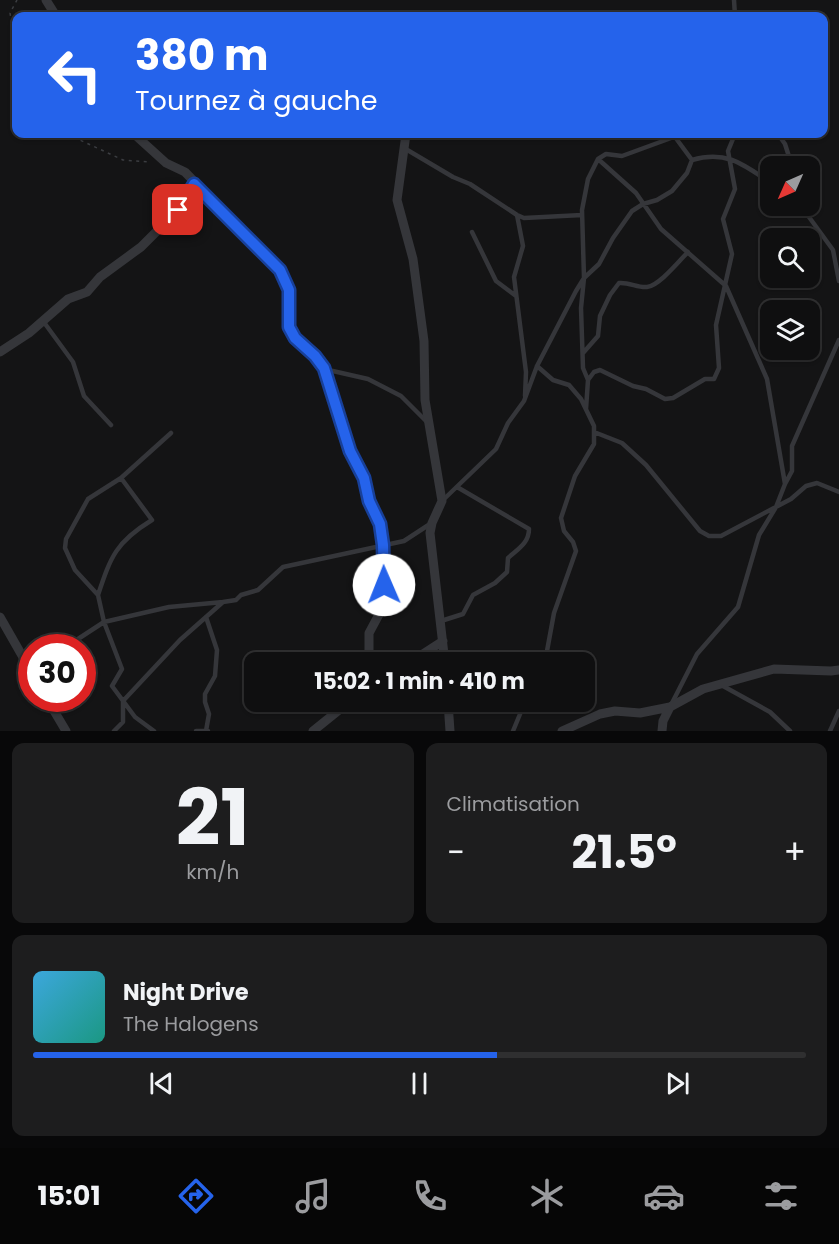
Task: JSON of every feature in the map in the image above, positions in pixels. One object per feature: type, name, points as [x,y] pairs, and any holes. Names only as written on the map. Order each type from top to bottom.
[{"type":"street","points":[[138,138],[166,163],[185,172],[194,184],[280,270],[289,290],[289,327],[295,338],[315,356],[324,368],[350,451],[364,478],[369,501],[380,524],[383,545],[384,605],[369,633],[368,652]]},
{"type":"street","points":[[405,138],[397,200],[413,259],[424,340],[425,400],[442,501],[430,533],[444,652]]},
{"type":"street","points":[[0,352],[29,333],[68,299],[87,292],[100,277],[141,247],[178,210],[194,184]]},
{"type":"street","points":[[0,618],[18,649]]},
{"type":"street","points":[[426,652],[443,641]]},
{"type":"street","points":[[562,731],[600,714],[615,711],[640,713],[670,707],[703,689],[774,669],[839,670]]},
{"type":"street","points":[[662,731],[663,721],[670,707]]},
{"type":"street","points":[[55,712],[66,731]]},
{"type":"street","points":[[313,731],[335,712]]},
{"type":"street","points":[[449,712],[450,731]]},
{"type":"lane","points":[[586,409],[588,380],[583,368],[581,308],[584,278],[582,214],[588,179],[598,159],[606,154],[622,156],[672,138]]},
{"type":"lane","points":[[676,138],[692,160]]},
{"type":"lane","points":[[588,380],[594,372],[600,370],[633,386],[646,388],[665,399],[674,398],[705,380],[714,379],[719,368],[716,325],[732,254],[723,219],[735,189],[728,151],[733,138]]},
{"type":"lane","points":[[781,138],[789,156]]},
{"type":"lane","points":[[404,148],[453,177],[471,184],[524,218],[582,214]]},
{"type":"lane","points":[[692,160],[719,156],[730,158],[760,176]]},
{"type":"lane","points":[[598,159],[636,193],[660,229],[726,286],[767,378],[785,484]]},
{"type":"lane","points":[[442,501],[496,449],[508,423],[524,401],[537,366],[584,278],[599,264],[613,238],[632,211],[672,191],[687,173],[692,160]]},
{"type":"lane","points":[[517,215],[523,246],[514,277],[526,372],[524,401]]},
{"type":"lane","points":[[809,216],[834,250],[839,280]]},
{"type":"lane","points":[[472,232],[496,281],[516,296]]},
{"type":"lane","points":[[583,353],[598,336],[600,316],[619,283],[627,282],[646,288],[655,285],[688,252]]},
{"type":"lane","points":[[43,321],[73,362],[84,396],[111,425]]},
{"type":"lane","points":[[670,707],[697,654],[738,607],[759,535],[776,507],[792,471],[792,446],[839,340]]},
{"type":"lane","points":[[537,366],[553,380],[569,385],[581,399],[594,426],[594,444],[575,476],[561,518],[564,531],[573,542],[576,551],[554,613],[547,652]]},
{"type":"lane","points":[[324,368],[368,379],[401,396],[429,425]]},
{"type":"lane","points":[[594,432],[622,443],[646,465],[699,531],[709,536],[721,536],[791,499],[806,486],[817,483],[839,492]]},
{"type":"lane","points":[[154,731],[135,717],[112,686],[122,669],[104,622],[98,595],[75,570],[65,548],[66,538],[88,499],[121,478],[171,433]]},
{"type":"lane","points":[[98,595],[112,556],[129,534],[152,520],[121,478]]},
{"type":"lane","points":[[441,621],[463,614],[473,595],[495,583],[507,572],[508,558],[525,543],[530,534],[529,529],[457,487]]},
{"type":"lane","points":[[86,634],[104,622],[169,607],[236,600],[241,595],[258,590],[283,567],[404,541],[432,523]]},
{"type":"lane","points":[[114,731],[123,722],[123,701],[180,640],[223,602]]},
{"type":"lane","points":[[196,731],[207,731],[209,714],[205,702],[206,694],[215,676],[217,650],[206,617]]},
{"type":"lane","points":[[720,684],[770,712],[790,731]]},
{"type":"lane","points":[[830,731],[839,711]]},
{"type":"lane","points":[[513,731],[521,712]]},
{"type":"path","points":[[12,26],[10,13],[17,0]]},
{"type":"path","points":[[76,138],[123,160],[166,163]]},
{"type":"route","points":[[178,210],[194,184],[280,270],[289,290],[289,327],[295,338],[315,356],[324,368],[350,451],[364,478],[369,501],[380,524],[384,585]]}]
